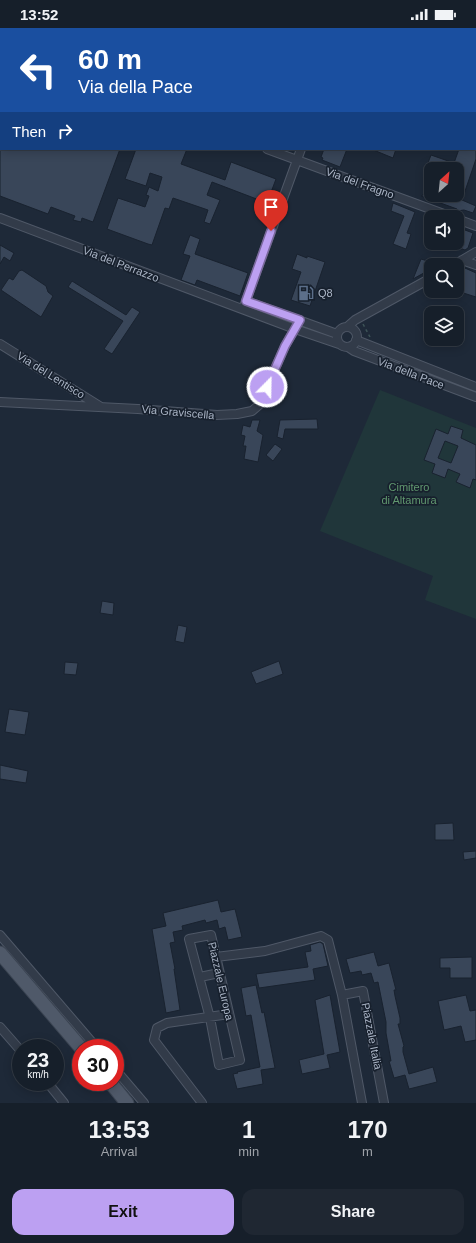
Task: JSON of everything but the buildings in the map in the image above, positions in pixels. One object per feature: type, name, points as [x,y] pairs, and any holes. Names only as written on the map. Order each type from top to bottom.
[{"type":"main road","points":[[0,953],[73,1039]]},
{"type":"main road","points":[[117,1091],[127,1103]]},
{"type":"street","name":"Via del Fragno","points":[[270,150],[433,210]]},
{"type":"street","points":[[301,150],[243,309],[348,347],[354,344],[356,340],[356,335],[350,328]]},
{"type":"street","name":"Via del Perrazzo","points":[[0,218],[243,309]]},
{"type":"street","points":[[464,222],[476,226]]},
{"type":"street","points":[[464,259],[476,252]]},
{"type":"street","points":[[464,261],[476,265]]},
{"type":"street","points":[[339,344],[337,334],[340,329],[350,328],[357,319],[424,282]]},
{"type":"street","points":[[246,301],[337,334]]},
{"type":"street","name":"Via Graviscella","points":[[0,402],[216,415],[237,414],[252,411],[259,405],[285,346],[300,320]]},
{"type":"street","name":"Via della Pace","points":[[356,340],[476,387]]},
{"type":"street","name":"Via del Lentisco","points":[[0,344],[101,407]]},
{"type":"street","name":"Via della Pace","points":[[348,347],[354,351],[476,398]]},
{"type":"street","points":[[0,935],[89,1039]]},
{"type":"street","name":"Piazzale Europa","points":[[210,935],[220,972],[240,1060],[219,1064],[210,1018],[189,939],[210,935]]},
{"type":"street","name":"Piazzale Italia","points":[[216,957],[265,951],[315,937],[326,937],[342,995],[362,1103]]},
{"type":"street","points":[[200,977],[220,972]]},
{"type":"street","name":"Piazzale Italia","points":[[342,995],[363,991],[384,1103]]},
{"type":"street","points":[[210,1018],[229,1014]]},
{"type":"street","name":"Piazzale Europa","points":[[202,1103],[154,1040],[157,1028],[167,1023],[210,1018]]},
{"type":"street","points":[[0,1027],[12,1041]]},
{"type":"street","points":[[124,1080],[144,1103]]},
{"type":"street","points":[[54,1091],[64,1103]]},
{"type":"path","points":[[357,319],[372,339]]},
{"type":"green space","name":"Cimitero di Altamura","points":[[380,390],[476,428],[476,619],[425,600],[433,576],[320,531]]},
{"type":"place","name":"Q8","points":[[306,293]]},
{"type":"route","points":[[267,387],[285,346],[300,320],[246,301],[271,231]]}]
